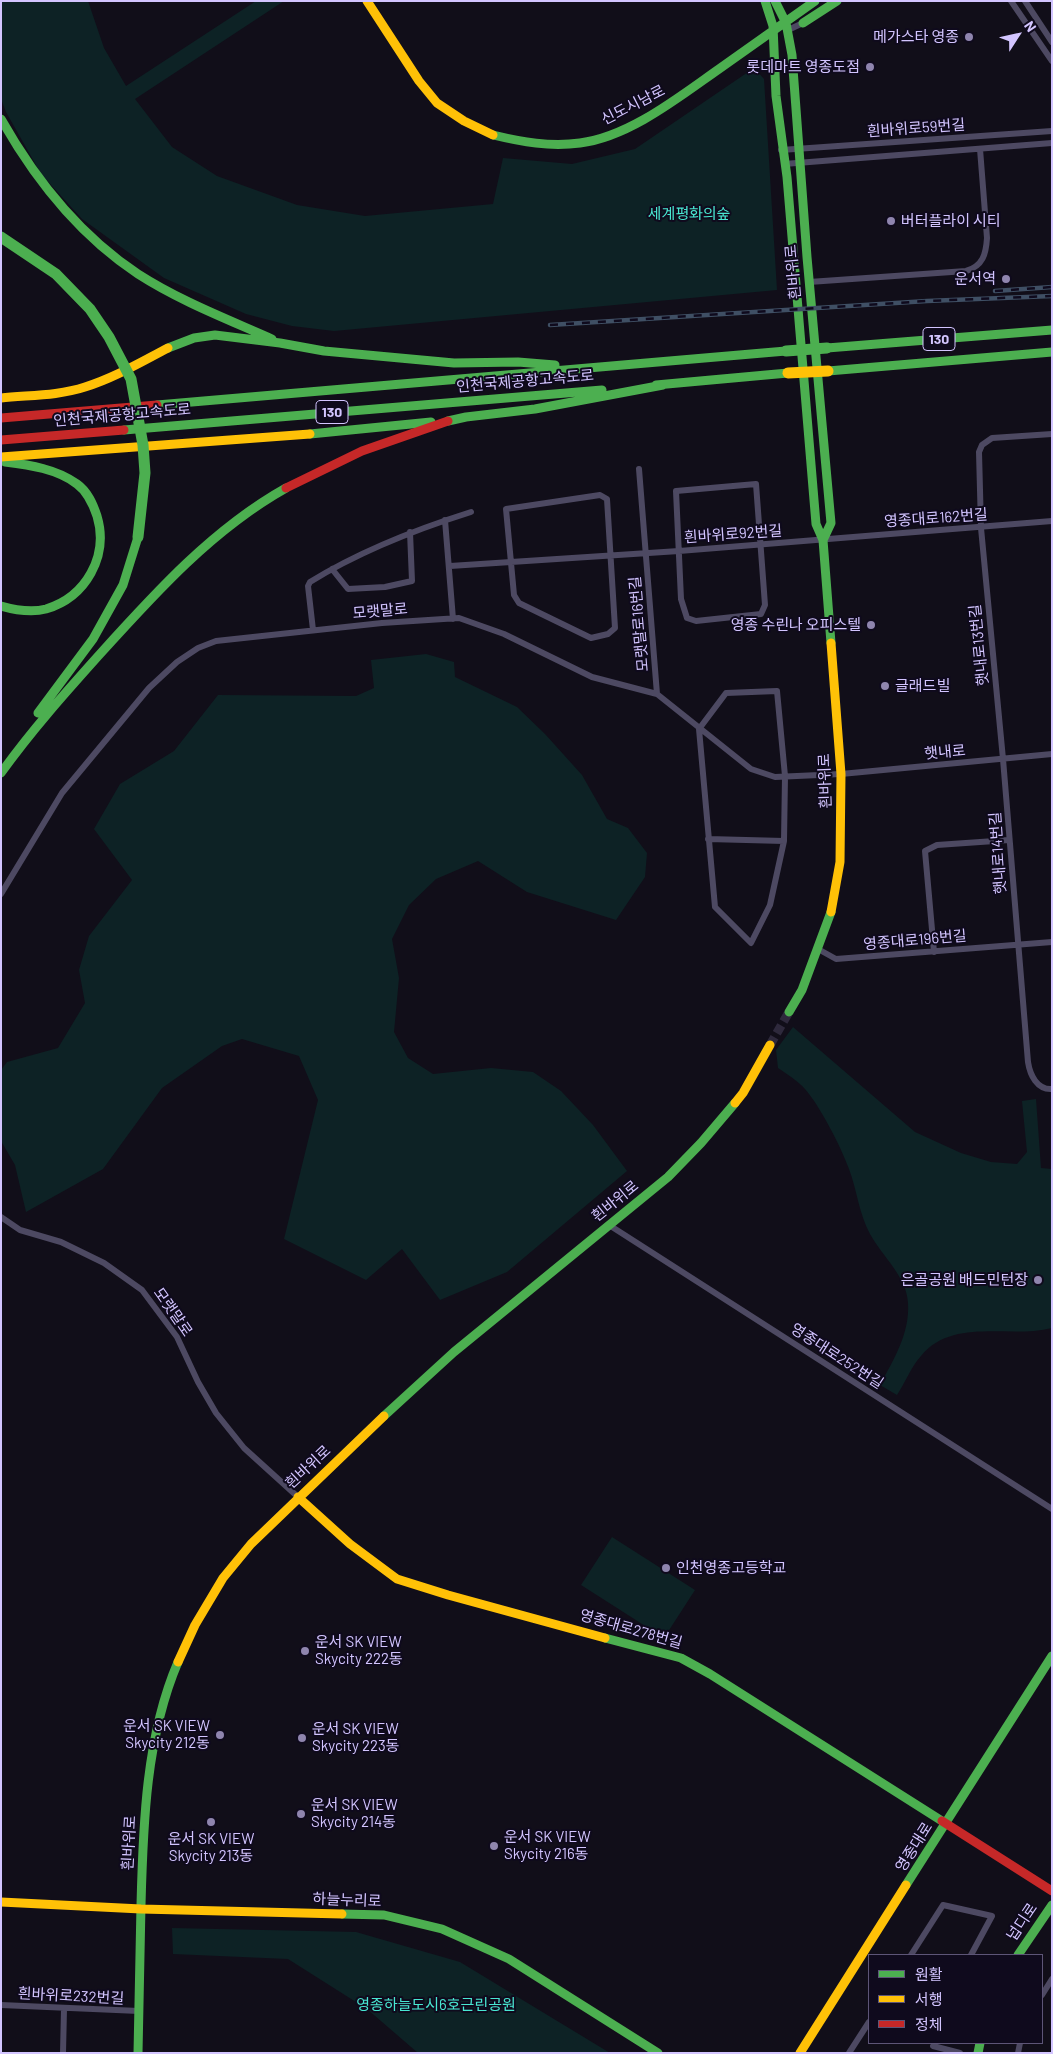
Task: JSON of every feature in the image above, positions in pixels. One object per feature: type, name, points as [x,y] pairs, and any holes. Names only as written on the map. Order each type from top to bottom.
[{"type":"main road","name":"신도시남로","points":[[367,1],[437,104],[490,134],[549,146],[581,144],[610,135],[634,124],[787,26],[815,1]]},
{"type":"main road","name":"흰바위로","points":[[765,1],[775,34],[774,67],[782,150],[789,196],[816,524],[823,540],[841,774],[840,862],[830,916],[802,990],[789,1012]]},
{"type":"main road","name":"흰바위로","points":[[775,1],[787,26],[792,56],[809,282],[831,523],[823,540]]},
{"type":"main road","name":"신도시남로","points":[[803,23],[837,1]]},
{"type":"main road","points":[[1,119],[13,142],[50,195],[72,220],[97,243],[141,276],[164,289],[280,343]]},
{"type":"main road","points":[[1,237],[56,274],[90,309],[109,337],[131,379],[143,445],[145,473],[138,537],[123,585],[93,639],[1,763]]},
{"type":"main road","name":"인천국제공항고속도로","points":[[1,418],[1052,330]]},
{"type":"main road","points":[[1,398],[65,392],[83,388],[116,375],[163,349],[194,338],[215,335],[280,343],[324,351],[454,363],[518,362],[588,368]]},
{"type":"main road","name":"인천국제공항고속도로","points":[[1,440],[1052,352]]},
{"type":"main road","points":[[1,457],[358,430],[452,420],[515,413],[663,385]]},
{"type":"main road","points":[[1,774],[46,715],[130,620],[181,568],[232,525],[276,494],[344,459],[378,445],[452,420]]},
{"type":"main road","points":[[1,462],[50,470],[76,483],[90,499],[99,519],[102,545],[95,567],[86,584],[70,598],[47,609],[22,611],[1,606]]},
{"type":"main road","name":"흰바위로","points":[[138,2053],[143,1832],[156,1732],[171,1679],[195,1625],[223,1578],[251,1544],[298,1497],[454,1352],[668,1178],[701,1143],[743,1092],[770,1045]]},
{"type":"main road","name":"영종대로278번길","points":[[298,1497],[350,1544],[397,1579],[448,1595],[681,1658],[710,1674],[1052,1891]]},
{"type":"main road","name":"영종대로","points":[[800,2053],[1052,1656]]},
{"type":"main road","name":"하늘누리로","points":[[1,1902],[141,1909],[384,1915],[442,1929],[509,1958],[658,2053]]},
{"type":"main road","name":"넙디로","points":[[1019,1954],[1052,1905]]},
{"type":"street","points":[[1011,1],[1052,61]]},
{"type":"street","points":[[1025,1],[1052,43],[1044,49]]},
{"type":"street","name":"신도시남로","points":[[787,26],[803,23]]},
{"type":"street","name":"흰바위로59번길","points":[[782,150],[1052,131]]},
{"type":"street","name":"흰바위로59번길","points":[[784,164],[1052,143]]},
{"type":"street","points":[[809,282],[966,271],[977,266],[982,262],[986,251],[987,238],[980,149]]},
{"type":"street","name":"햇내로13번길","points":[[1003,759],[981,528],[980,452],[982,445],[992,438],[1052,434]]},
{"type":"street","name":"모랫말로16번길","points":[[639,469],[657,694]]},
{"type":"street","points":[[756,484],[762,544],[765,605],[761,614],[696,621],[687,618],[681,599],[676,491],[756,484]]},
{"type":"street","name":"모랫말로16번길","points":[[600,494],[607,499],[610,556],[615,628],[608,634],[591,638],[519,602],[514,595],[506,509],[600,494]]},
{"type":"street","points":[[313,630],[308,586],[310,582],[360,553],[410,532],[471,512]]},
{"type":"street","points":[[445,520],[453,619]]},
{"type":"street","name":"영종대로162번길","points":[[823,540],[1052,521]]},
{"type":"street","points":[[332,569],[348,589],[385,587],[412,582],[410,532]]},
{"type":"street","name":"흰바위로92번길","points":[[645,552],[823,540]]},
{"type":"street","points":[[450,566],[645,552]]},
{"type":"street","name":"모랫말로","points":[[1,894],[62,792],[149,688],[177,662],[198,648],[216,641],[382,623],[459,618],[504,634],[592,677],[657,694],[751,769],[775,777],[841,774]]},
{"type":"street","points":[[776,691],[785,776],[784,841],[770,904],[751,943],[715,907],[699,729],[726,693],[776,691]]},
{"type":"street","name":"햇내로","points":[[841,774],[1052,754]]},
{"type":"street","name":"햇내로14번길","points":[[1003,759],[1017,944]]},
{"type":"street","points":[[708,839],[784,841]]},
{"type":"street","points":[[934,952],[925,851],[937,845],[1009,840]]},
{"type":"street","name":"영종대로196번길","points":[[818,950],[836,959],[1052,942]]},
{"type":"street","points":[[1017,944],[1030,1073],[1038,1084],[1048,1090],[1052,1089]]},
{"type":"street","name":"모랫말로","points":[[1,1217],[20,1230],[61,1242],[104,1263],[142,1290],[177,1337],[198,1382],[216,1413],[244,1448],[298,1497]]},
{"type":"street","name":"영종대로252번길","points":[[609,1225],[1052,1509]]},
{"type":"street","points":[[912,1954],[943,1905],[992,1916],[972,1954]]},
{"type":"street","points":[[1043,1993],[1052,1979]]},
{"type":"street","name":"흰바위로232번길","points":[[1,2005],[139,2011]]},
{"type":"street","points":[[63,2053],[64,2009]]},
{"type":"street","points":[[849,2053],[868,2024]]},
{"type":"street","points":[[933,2047],[960,2053]]},
{"type":"green space","name":"세계평화의숲","points":[[1,1],[88,1],[104,48],[126,86],[256,1],[284,1],[135,99],[172,147],[217,176],[297,205],[365,216],[493,204],[503,158],[572,164],[635,149],[754,68],[764,79],[777,290],[334,331],[292,326],[246,314],[164,278],[82,219],[41,174],[6,112],[1,99]]},
{"type":"green space","points":[[426,654],[454,662],[455,677],[517,707],[545,734],[582,775],[607,819],[628,828],[647,853],[645,877],[616,920],[527,892],[478,861],[436,879],[409,905],[392,939],[399,978],[394,1032],[408,1058],[433,1074],[491,1068],[533,1072],[561,1091],[593,1125],[627,1171],[507,1272],[440,1300],[402,1249],[366,1280],[284,1239],[318,1100],[299,1056],[242,1039],[222,1046],[162,1088],[103,1169],[26,1212],[15,1165],[1,1141],[1,1070],[7,1062],[58,1048],[85,1003],[79,970],[89,936],[132,880],[94,829],[120,784],[174,751],[218,695],[356,696],[374,688],[371,660]]},
{"type":"green space","points":[[793,1027],[915,1132],[961,1153],[991,1162],[1017,1164],[1027,1152],[1022,1101],[1036,1099],[1041,1168],[1052,1169],[1052,1328],[1018,1332],[983,1331],[949,1337],[934,1344],[921,1356],[897,1395],[880,1385],[896,1356],[904,1335],[908,1314],[907,1293],[899,1276],[866,1226],[849,1169],[836,1139],[823,1116],[805,1089],[796,1080],[778,1068],[776,1050]]},
{"type":"green space","points":[[612,1537],[695,1590],[664,1638],[581,1585]]},
{"type":"green space","name":"영종하늘도시6호근린공원","points":[[172,1928],[356,1932],[460,1962],[610,2053],[418,2053],[367,2009],[288,1959],[173,1954]]},
{"type":"tunnel","points":[[770,1045],[789,1012]]},
{"type":"railway","points":[[995,291],[1052,287]]},
{"type":"railway","points":[[550,325],[927,301],[1052,296]]},
{"type":"traffic: fast","points":[[765,1],[773,26],[776,96],[787,177],[816,524],[823,540],[831,643]]},
{"type":"traffic: fast","points":[[775,1],[786,23],[792,55],[807,257],[831,523],[823,540]]},
{"type":"traffic: fast","points":[[493,135],[525,142],[569,144],[598,139],[617,133],[670,103],[815,1]]},
{"type":"traffic: fast","points":[[803,23],[837,1]]},
{"type":"traffic: fast","points":[[1,119],[44,185],[78,224],[117,259],[170,293],[272,339]]},
{"type":"traffic: fast","points":[[1,237],[56,274],[90,309],[109,337],[131,379],[143,445],[145,473],[138,537]]},
{"type":"traffic: fast","points":[[827,348],[1052,330]]},
{"type":"traffic: fast","points":[[168,348],[194,338],[215,335],[280,343],[324,351],[454,363],[518,362],[555,365]]},
{"type":"traffic: fast","points":[[786,351],[827,348]]},
{"type":"traffic: fast","points":[[157,405],[786,351]]},
{"type":"traffic: fast","points":[[828,371],[1052,352]]},
{"type":"traffic: fast","points":[[656,385],[788,373]]},
{"type":"traffic: fast","points":[[448,421],[466,417],[535,409],[663,385]]},
{"type":"traffic: fast","points":[[124,430],[602,390]]},
{"type":"traffic: fast","points":[[310,434],[431,422]]},
{"type":"traffic: fast","points":[[1,606],[17,610],[35,611],[60,603],[73,595],[83,585],[97,560],[100,546],[97,516],[90,498],[81,487],[52,471],[5,462]]},
{"type":"traffic: fast","points":[[1,773],[62,697],[164,585],[210,542],[259,504],[286,488]]},
{"type":"traffic: fast","points":[[38,713],[93,639],[123,585],[138,537]]},
{"type":"traffic: fast","points":[[789,1012],[802,990],[831,912]]},
{"type":"traffic: fast","points":[[384,1416],[454,1352],[668,1177],[701,1143],[735,1103]]},
{"type":"traffic: fast","points":[[605,1638],[681,1658],[710,1674],[942,1821]]},
{"type":"traffic: fast","points":[[906,1885],[1052,1656]]},
{"type":"traffic: fast","points":[[138,2053],[142,1875],[148,1781],[159,1720],[167,1690],[178,1662]]},
{"type":"traffic: fast","points":[[1019,1954],[1052,1905]]},
{"type":"traffic: fast","points":[[342,1914],[384,1915],[442,1929],[509,1959],[658,2053]]},
{"type":"traffic: fast","points":[[978,2053],[980,2044]]},
{"type":"traffic: slow","points":[[367,1],[419,81],[437,103],[464,121],[493,135]]},
{"type":"traffic: slow","points":[[1,398],[54,394],[75,390],[117,374],[168,348]]},
{"type":"traffic: slow","points":[[788,373],[828,371]]},
{"type":"traffic: slow","points":[[1,457],[310,434]]},
{"type":"traffic: slow","points":[[831,643],[841,774],[840,862],[831,912]]},
{"type":"traffic: slow","points":[[735,1103],[743,1093],[770,1045]]},
{"type":"traffic: slow","points":[[178,1662],[195,1625],[223,1578],[251,1544],[384,1416]]},
{"type":"traffic: slow","points":[[298,1497],[350,1544],[397,1579],[605,1638]]},
{"type":"traffic: slow","points":[[800,2053],[906,1885]]},
{"type":"traffic: slow","points":[[1,1902],[141,1909],[342,1914]]},
{"type":"traffic: jam","points":[[1,418],[157,405]]},
{"type":"traffic: jam","points":[[286,488],[362,451],[448,421]]},
{"type":"traffic: jam","points":[[1,440],[124,430]]},
{"type":"traffic: jam","points":[[942,1821],[1052,1891]]},
{"type":"place","name":"메가스타 영종","points":[[969,37]]},
{"type":"place","name":"롯데마트 영종도점","points":[[870,67]]},
{"type":"place","name":"버터플라이 시티","points":[[891,221]]},
{"type":"place","name":"운서역","points":[[1006,279]]},
{"type":"place","name":"영종 수린나 오피스텔","points":[[871,625]]},
{"type":"place","name":"글래드빌","points":[[885,686]]},
{"type":"place","name":"은골공원 배드민턴장","points":[[1038,1280]]},
{"type":"place","name":"인천영종고등학교","points":[[666,1568]]},
{"type":"place","name":"운서 SK VIEW Skycity 222동","points":[[305,1651]]},
{"type":"place","name":"운서 SK VIEW Skycity 212동","points":[[220,1735]]},
{"type":"place","name":"운서 SK VIEW Skycity 223동","points":[[302,1738]]},
{"type":"place","name":"운서 SK VIEW Skycity 214동","points":[[301,1814]]},
{"type":"place","name":"운서 SK VIEW Skycity 213동","points":[[211,1822]]},
{"type":"place","name":"운서 SK VIEW Skycity 216동","points":[[494,1846]]}]
